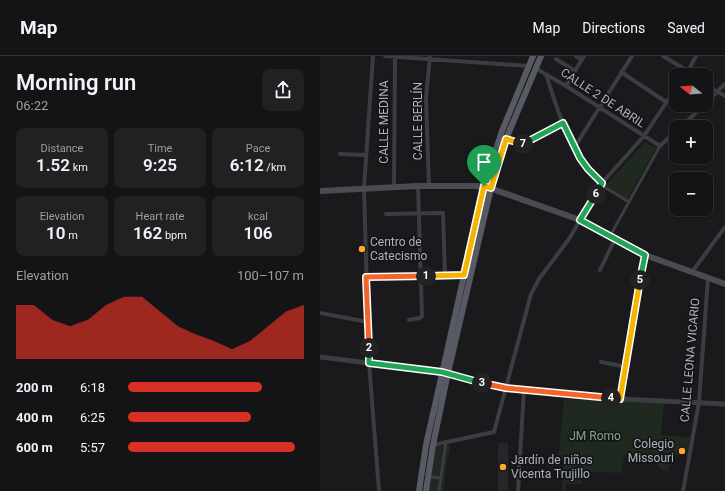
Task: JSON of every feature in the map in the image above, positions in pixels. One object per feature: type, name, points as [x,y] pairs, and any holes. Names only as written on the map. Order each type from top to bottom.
[{"type":"main road","points":[[419,491],[426,446],[491,188],[506,139],[532,67],[533,56]]},
{"type":"main road","points":[[426,491],[445,372],[464,275],[484,186],[502,131],[532,67],[541,56]]},
{"type":"main road","points":[[320,191],[418,186],[484,186],[580,220],[645,255],[725,284]]},
{"type":"street","points":[[373,56],[364,188],[369,363],[379,491]]},
{"type":"street","points":[[385,56],[430,58],[532,67]]},
{"type":"street","points":[[464,56],[464,61]]},
{"type":"street","points":[[566,86],[583,58],[576,56]]},
{"type":"street","points":[[574,148],[632,56]]},
{"type":"street","points":[[663,56],[680,68]]},
{"type":"street","points":[[691,68],[696,56]]},
{"type":"street","name":"CALLE MEDINA","points":[[394,187],[395,57]]},
{"type":"street","name":"CALLE BERLÍN","points":[[429,186],[426,98],[430,58]]},
{"type":"street","points":[[556,59],[575,71]]},
{"type":"street","name":"CALLE 2 DE ABRIL","points":[[532,67],[566,86],[660,146]]},
{"type":"street","points":[[621,72],[666,102]]},
{"type":"street","points":[[546,74],[563,123],[580,158],[602,184],[629,202]]},
{"type":"street","points":[[713,96],[725,84]]},
{"type":"street","points":[[713,89],[725,96]]},
{"type":"street","points":[[433,445],[494,432],[516,344],[531,294],[539,279],[569,240],[602,184],[644,136],[669,98]]},
{"type":"street","points":[[688,120],[697,112]]},
{"type":"street","points":[[506,139],[522,144],[563,123]]},
{"type":"street","points":[[600,270],[629,202],[660,146],[669,138]]},
{"type":"street","points":[[340,154],[366,155]]},
{"type":"street","points":[[409,320],[422,318],[418,186]]},
{"type":"street","points":[[386,214],[442,212],[444,214],[445,275]]},
{"type":"street","points":[[692,272],[725,228]]},
{"type":"street","points":[[620,399],[645,255]]},
{"type":"street","points":[[366,277],[464,275]]},
{"type":"street","name":"CALLE LEONA VICARIO","points":[[683,491],[699,402],[708,278]]},
{"type":"street","points":[[320,313],[368,322]]},
{"type":"street","points":[[320,357],[445,372],[506,388],[620,399],[725,404]]},
{"type":"street","points":[[601,362],[626,367]]},
{"type":"street","points":[[518,491],[524,389]]},
{"type":"street","points":[[439,491],[446,442]]},
{"type":"street","points":[[430,477],[440,478]]},
{"type":"shaded area","name":"Jardín de niños Vicenta Trujillo","points":[[498,443],[508,443],[508,491],[498,491]]},
{"type":"green space","points":[[645,142],[656,148],[627,200],[604,187]]},
{"type":"green space","name":"JM Romo","points":[[564,399],[664,403],[661,435],[690,438],[687,455],[673,454],[668,471],[662,470],[655,461],[625,454],[621,473],[582,471],[582,484],[566,484],[565,491],[562,491],[563,460],[558,460]]},
{"type":"green space","points":[[451,445],[447,462],[444,491],[429,491],[435,447]]},
{"type":"place","name":"Centro de Catecismo","points":[[362,249]]},
{"type":"place","name":"Colegio Missouri","points":[[682,451]]},
{"type":"place","name":"Jardín de niños Vicenta Trujillo","points":[[503,467]]},
{"type":"route","points":[[563,123],[580,158],[588,169],[602,183],[580,220],[645,255],[620,399],[506,388],[442,372],[369,363],[366,277],[464,275],[484,186],[491,188],[506,139],[522,144],[563,123]]}]
